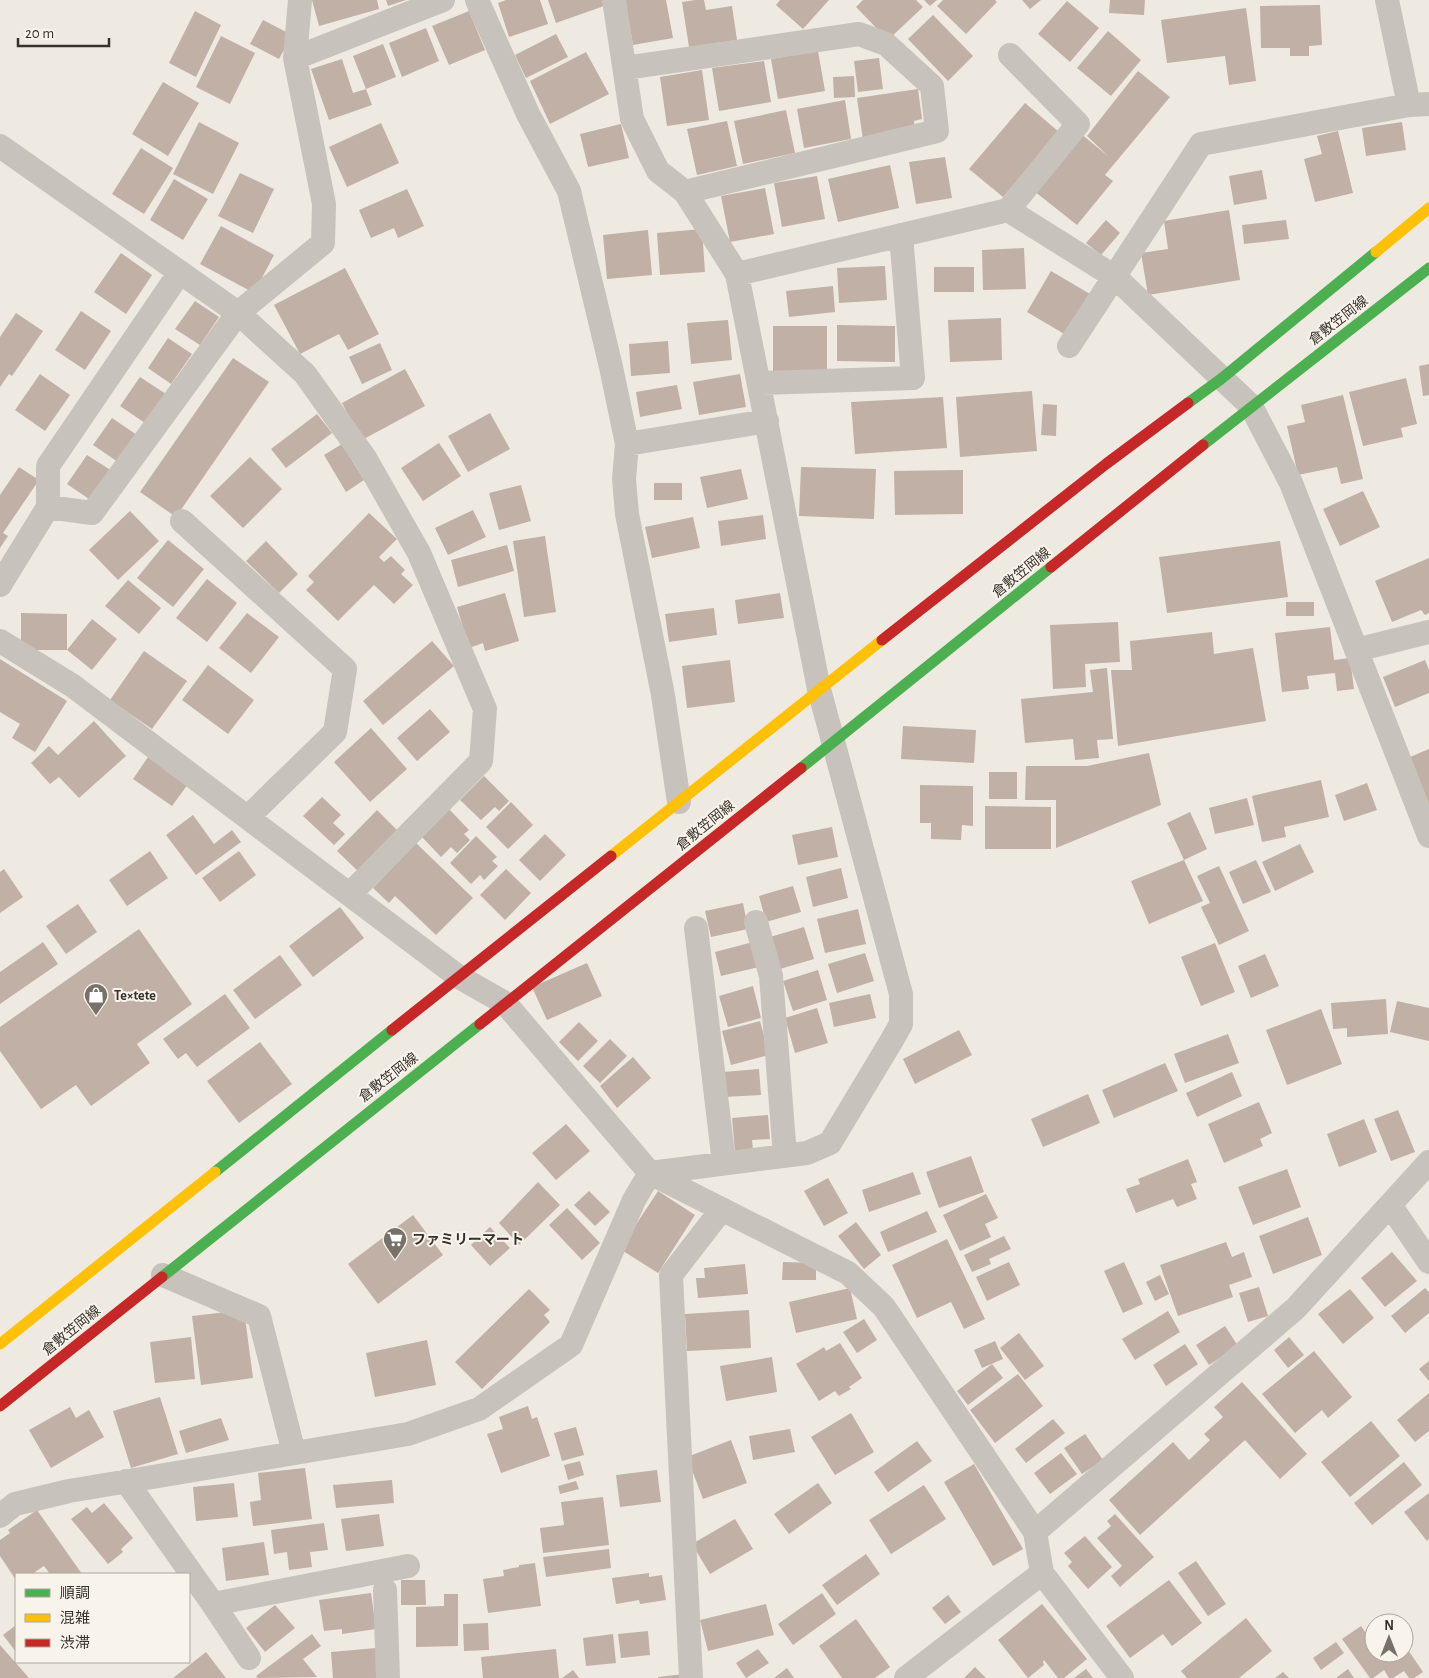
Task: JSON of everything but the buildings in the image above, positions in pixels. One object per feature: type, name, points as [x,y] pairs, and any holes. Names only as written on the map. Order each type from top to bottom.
[{"type":"main road","name":"倉敷笠岡線","points":[[0,1344],[819,689],[1106,464],[1221,379],[1429,208]]},
{"type":"main road","name":"倉敷笠岡線","points":[[0,1406],[834,742],[1251,406],[1429,268]]},
{"type":"street","points":[[48,507],[92,513],[238,313],[323,243],[324,204],[295,58],[300,0]]},
{"type":"street","points":[[295,58],[443,0]]},
{"type":"street","points":[[477,0],[528,114],[568,191],[611,367],[627,444],[624,479],[626,514],[663,696],[679,802]]},
{"type":"street","points":[[614,0],[632,119],[658,171],[685,192],[738,274],[819,689],[901,994],[900,1024],[830,1143],[807,1153],[650,1173]]},
{"type":"street","points":[[1069,346],[1201,144],[1419,105],[1388,0]]},
{"type":"street","points":[[625,68],[859,34],[886,44],[932,86],[937,131],[685,192]]},
{"type":"street","points":[[738,274],[1008,210],[1078,124],[1010,55]]},
{"type":"street","points":[[0,146],[238,313],[306,374],[365,458],[419,553],[485,709],[481,761],[350,894]]},
{"type":"street","points":[[1008,210],[1115,277],[1251,406],[1291,482],[1429,836]]},
{"type":"street","points":[[760,383],[913,378],[901,235]]},
{"type":"street","points":[[0,585],[48,507],[48,466],[180,272]]},
{"type":"street","points":[[627,444],[767,421]]},
{"type":"street","points":[[182,521],[344,668],[335,732],[248,817]]},
{"type":"street","points":[[1356,650],[1429,632]]},
{"type":"street","points":[[0,641],[73,686],[459,978],[506,1003],[650,1173],[848,1273],[884,1307],[1035,1532],[1042,1573],[1122,1678]]},
{"type":"street","points":[[756,922],[771,976],[784,1156]]},
{"type":"street","points":[[696,928],[724,1164]]},
{"type":"street","points":[[1035,1532],[1296,1308],[1429,1162]]},
{"type":"street","points":[[0,1516],[15,1504],[69,1491],[408,1434],[479,1409],[571,1345],[634,1200],[650,1173]]},
{"type":"street","points":[[1390,1205],[1429,1262]]},
{"type":"street","points":[[691,1678],[671,1275],[722,1209]]},
{"type":"street","points":[[163,1275],[259,1316],[294,1453]]},
{"type":"street","points":[[126,1481],[249,1658]]},
{"type":"street","points":[[213,1604],[408,1566]]},
{"type":"street","points":[[906,1678],[1042,1573]]},
{"type":"street","points":[[385,1590],[388,1678]]},
{"type":"traffic: fast","points":[[1188,403],[1221,379],[1376,252]]},
{"type":"traffic: fast","points":[[1203,445],[1429,268]]},
{"type":"traffic: fast","points":[[801,768],[1051,567]]},
{"type":"traffic: fast","points":[[162,1277],[480,1024]]},
{"type":"traffic: fast","points":[[215,1172],[392,1030]]},
{"type":"traffic: slow","points":[[1376,252],[1429,208]]},
{"type":"traffic: slow","points":[[611,856],[882,640]]},
{"type":"traffic: slow","points":[[0,1344],[215,1172]]},
{"type":"traffic: jam","points":[[882,640],[1106,464],[1188,403]]},
{"type":"traffic: jam","points":[[1051,567],[1203,445]]},
{"type":"traffic: jam","points":[[480,1024],[801,768]]},
{"type":"traffic: jam","points":[[392,1030],[611,856]]},
{"type":"traffic: jam","points":[[0,1406],[162,1277]]},
{"type":"place","name":"Te×tete","points":[[96,1016]]},
{"type":"place","name":"ファミリーマート","points":[[395,1260]]}]
